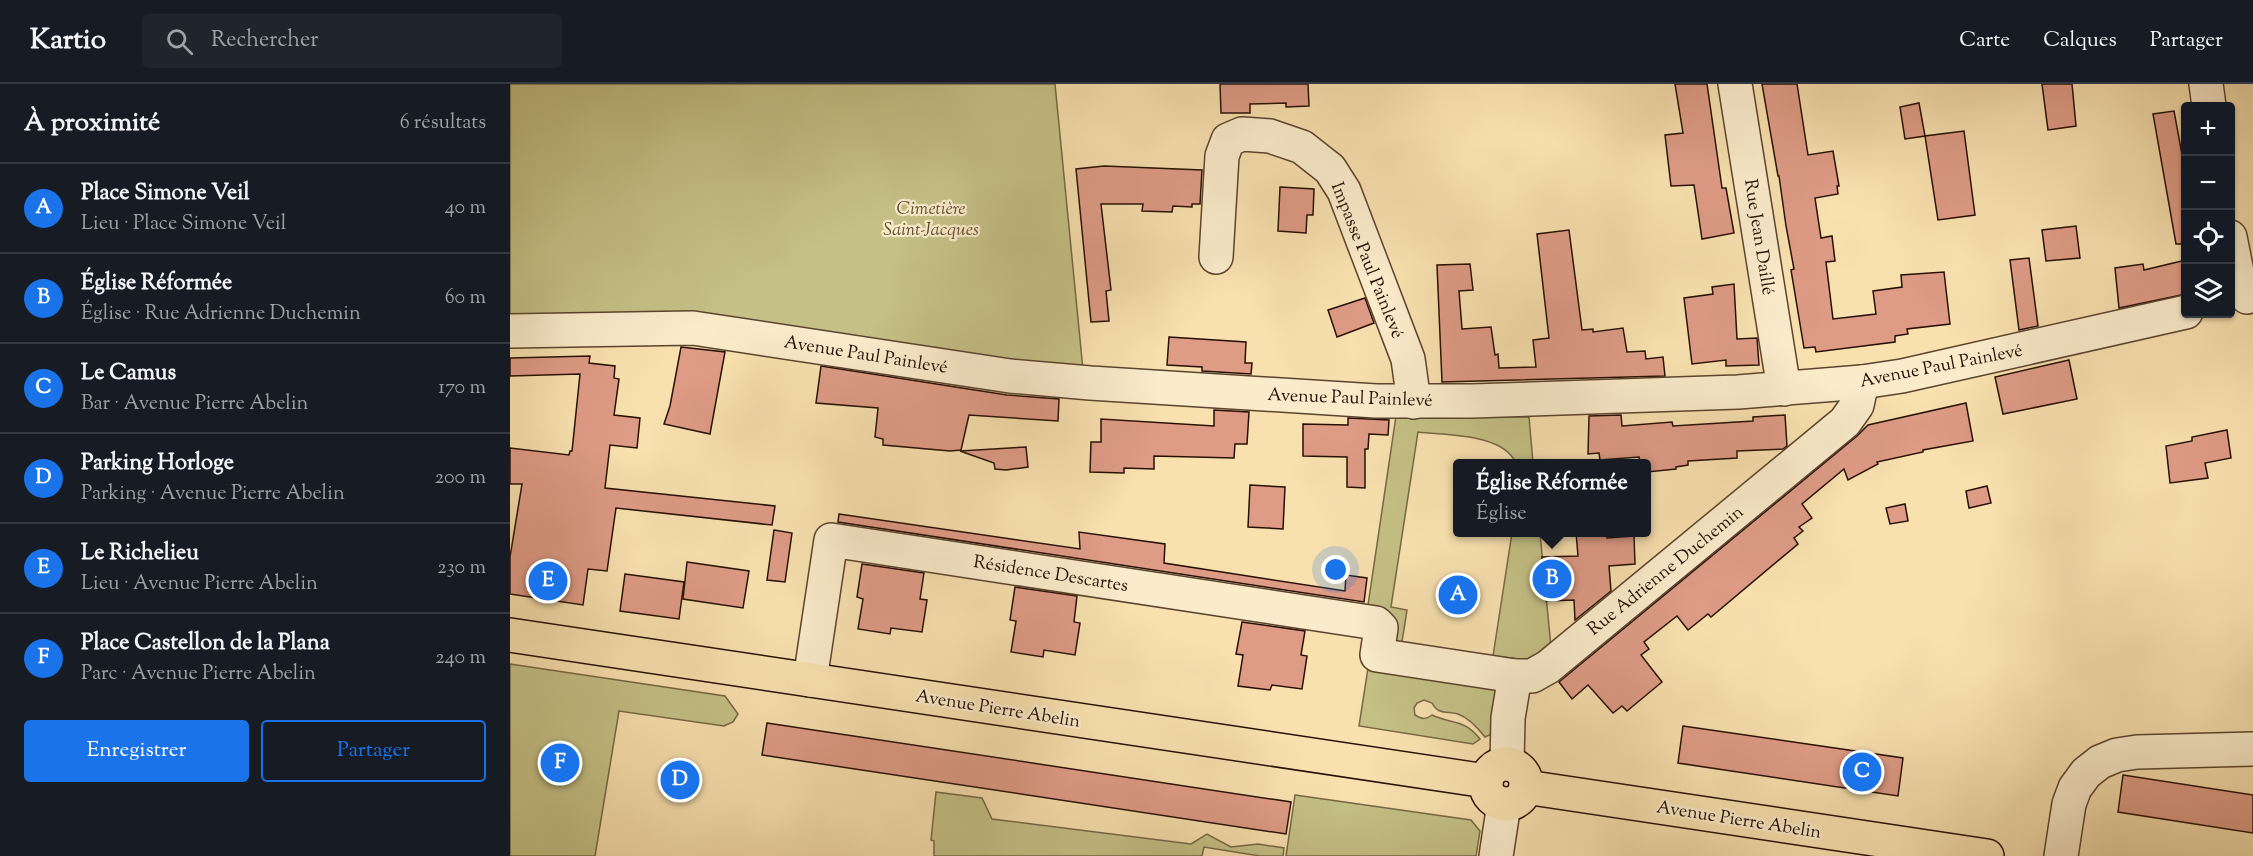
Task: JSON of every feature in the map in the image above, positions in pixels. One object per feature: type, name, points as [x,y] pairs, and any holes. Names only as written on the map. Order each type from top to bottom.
[{"type":"main road","name":"Avenue Pierre Abelin","points":[[510,635],[1987,856]]},
{"type":"street","name":"Rue Jean Daillé","points":[[1735,84],[1784,389]]},
{"type":"street","points":[[2206,84],[2208,102]]},
{"type":"street","name":"Impasse Paul Painlevé","points":[[1216,257],[1222,156],[1228,140],[1242,134],[1270,136],[1302,147],[1330,169],[1344,191],[1408,359],[1414,402]]},
{"type":"street","points":[[2235,263],[2244,298]]},
{"type":"street","name":"Avenue Paul Painlevé","points":[[510,331],[693,328],[1010,376],[1125,386],[1414,402],[1784,389],[1862,382],[1913,374],[2181,313]]},
{"type":"street","name":"Rue Adrienne Duchemin","points":[[1515,675],[1532,676],[1548,666],[1845,422],[1857,405],[1862,382]]},
{"type":"street","name":"Résidence Descartes","points":[[810,680],[831,540],[1376,623],[1381,628],[1377,655],[1515,675]]},
{"type":"street","points":[[1496,856],[1506,784],[1508,718],[1515,675]]},
{"type":"street","points":[[2061,856],[2069,804],[2075,788],[2086,773],[2100,762],[2117,755],[2137,752],[2253,749]]},
{"type":"green space","name":"Cimetière Saint-Jacques","points":[[510,84],[1055,84],[1083,370],[510,317]]},
{"type":"green space","points":[[1396,416],[1529,417],[1533,459],[1513,459],[1499,446],[1487,441],[1418,432],[1391,607],[1407,610],[1401,648],[1367,612]]},
{"type":"green space","points":[[1511,537],[1540,537],[1551,647],[1528,660],[1493,656]]},
{"type":"green space","points":[[510,664],[725,696],[738,714],[733,722],[724,726],[619,711],[595,856],[510,856]]},
{"type":"green space","points":[[1368,668],[1498,689],[1494,733],[1485,737],[1466,718],[1440,711],[1432,703],[1424,700],[1417,703],[1414,708],[1415,715],[1427,718],[1432,715],[1463,725],[1480,739],[1473,744],[1359,726]]},
{"type":"green space","points":[[936,792],[982,798],[992,819],[1191,844],[1207,834],[1231,847],[1258,844],[1284,848],[1283,856],[1260,856],[1204,847],[1202,856],[934,856],[934,841],[931,840]]},
{"type":"green space","points":[[1295,795],[1471,820],[1480,831],[1476,856],[1286,856]]},
{"type":"building","points":[[1220,84],[1308,84],[1309,106],[1286,107],[1286,103],[1250,104],[1250,113],[1221,113]]},
{"type":"building","points":[[1675,84],[1707,84],[1722,188],[1726,188],[1734,233],[1702,239],[1694,185],[1671,186],[1665,135],[1683,133]]},
{"type":"building","points":[[1762,84],[1797,84],[1808,155],[1833,151],[1839,186],[1837,186],[1838,194],[1815,198],[1821,238],[1832,236],[1835,261],[1826,262],[1833,319],[1876,314],[1873,291],[1902,287],[1901,275],[1944,272],[1950,324],[1907,329],[1908,334],[1895,336],[1895,342],[1816,352],[1815,347],[1804,348],[1791,270],[1794,269]]},
{"type":"building","points":[[2042,84],[2072,84],[2076,126],[2048,130]]},
{"type":"building","points":[[1919,103],[1925,136],[1905,139],[1900,107]]},
{"type":"building","points":[[2174,111],[2181,149],[2181,244],[2176,244],[2153,114]]},
{"type":"building","points":[[1964,131],[1975,215],[1938,220],[1925,136]]},
{"type":"building","points":[[1104,166],[1202,170],[1200,204],[1192,204],[1192,207],[1173,206],[1172,212],[1142,211],[1143,204],[1101,204],[1111,290],[1106,291],[1109,321],[1091,322],[1076,169]]},
{"type":"building","points":[[1280,187],[1314,189],[1313,215],[1307,215],[1306,233],[1278,231]]},
{"type":"building","points":[[2076,226],[2080,258],[2046,261],[2042,230]]},
{"type":"building","points":[[1569,230],[1582,330],[1593,329],[1593,332],[1623,328],[1627,352],[1645,351],[1646,359],[1663,357],[1665,376],[1442,382],[1437,265],[1470,264],[1473,290],[1459,291],[1462,329],[1491,327],[1499,368],[1536,367],[1533,340],[1549,338],[1537,234]]},
{"type":"building","points":[[2029,258],[2038,326],[2019,330],[2010,260]]},
{"type":"building","points":[[2181,261],[2181,295],[2119,308],[2115,268],[2143,264],[2144,270]]},
{"type":"building","points":[[1734,284],[1737,339],[1757,338],[1759,365],[1726,366],[1726,360],[1692,364],[1684,298],[1713,294],[1712,287]]},
{"type":"building","points":[[1365,298],[1374,323],[1337,337],[1328,310]]},
{"type":"building","points":[[1169,337],[1246,342],[1245,363],[1252,363],[1251,374],[1202,371],[1202,367],[1167,365]]},
{"type":"building","points":[[681,347],[725,352],[710,434],[664,424],[670,406]]},
{"type":"building","points":[[590,356],[589,363],[615,366],[614,378],[619,379],[614,415],[640,418],[637,448],[610,445],[605,488],[775,506],[772,525],[616,508],[607,571],[588,569],[583,605],[510,594],[510,557],[522,484],[510,484],[510,448],[569,455],[572,451],[580,374],[510,376],[510,358]]},
{"type":"building","points":[[2069,360],[2077,399],[2003,414],[1995,377]]},
{"type":"building","points":[[821,366],[1007,395],[1059,399],[1058,421],[969,415],[961,450],[883,445],[883,439],[875,437],[878,408],[816,403]]},
{"type":"building","points":[[1966,403],[1973,441],[1923,450],[1923,452],[1877,462],[1878,464],[1848,480],[1844,469],[1802,504],[1812,518],[1799,527],[1803,531],[1794,538],[1798,544],[1711,617],[1708,614],[1688,630],[1677,616],[1644,642],[1649,649],[1641,655],[1662,682],[1627,711],[1622,706],[1613,713],[1588,685],[1572,699],[1559,682],[1868,425]]},
{"type":"building","points":[[1214,410],[1249,412],[1247,444],[1235,444],[1234,458],[1154,456],[1154,469],[1124,468],[1124,473],[1090,472],[1091,442],[1101,442],[1101,419],[1214,426]]},
{"type":"building","points":[[1621,415],[1622,426],[1672,422],[1673,426],[1753,421],[1753,417],[1785,415],[1787,446],[1783,449],[1737,451],[1737,458],[1688,461],[1688,465],[1676,467],[1676,469],[1651,472],[1651,459],[1639,459],[1639,457],[1600,459],[1599,453],[1588,454],[1589,416]]},
{"type":"building","points":[[1348,418],[1389,420],[1388,435],[1369,434],[1368,449],[1365,449],[1365,488],[1347,487],[1347,457],[1303,456],[1303,424],[1348,425]]},
{"type":"building","points":[[2227,430],[2231,458],[2205,463],[2208,478],[2170,483],[2166,446],[2192,441],[2192,437]]},
{"type":"building","points":[[1026,447],[1028,467],[1006,470],[995,469],[994,463],[960,451]]},
{"type":"building","points":[[1250,485],[1285,487],[1283,529],[1248,527]]},
{"type":"building","points":[[1987,486],[1991,503],[1969,508],[1966,491]]},
{"type":"building","points":[[1905,504],[1908,521],[1890,524],[1886,508]]},
{"type":"building","points":[[839,514],[1080,549],[1079,532],[1165,544],[1164,563],[1345,591],[1346,575],[1367,578],[1364,602],[838,522]]},
{"type":"building","points":[[774,530],[792,533],[785,582],[767,580]]},
{"type":"building","points":[[1576,537],[1634,537],[1635,564],[1609,566],[1611,591],[1575,620],[1574,600],[1546,601],[1542,557],[1578,556]]},
{"type":"building","points":[[687,562],[749,571],[743,608],[683,599]]},
{"type":"building","points":[[862,564],[924,573],[920,599],[927,600],[922,632],[891,628],[890,634],[858,629],[863,599],[857,597]]},
{"type":"building","points":[[625,574],[684,582],[679,619],[620,611]]},
{"type":"building","points":[[1015,587],[1077,596],[1074,622],[1080,623],[1075,655],[1044,650],[1043,657],[1011,652],[1016,621],[1010,620]]},
{"type":"building","points":[[1242,622],[1305,631],[1301,655],[1307,656],[1302,689],[1272,685],[1270,690],[1238,686],[1243,655],[1236,654]]},
{"type":"building","points":[[767,723],[1291,802],[1286,834],[762,755]]},
{"type":"building","points":[[1683,726],[1903,758],[1898,796],[1678,763]]},
{"type":"building","points":[[2123,775],[2253,795],[2253,833],[2118,812]]},
{"type":"place","name":"Église Réformée","points":[[1552,579]]},
{"type":"place","name":"Le Richelieu","points":[[548,581]]},
{"type":"place","name":"Place Simone Veil","points":[[1458,595]]},
{"type":"place","name":"Place Castellon de la Plana","points":[[560,763]]},
{"type":"place","name":"Le Camus","points":[[1862,772]]},
{"type":"place","name":"Parking Horloge","points":[[680,780]]}]
